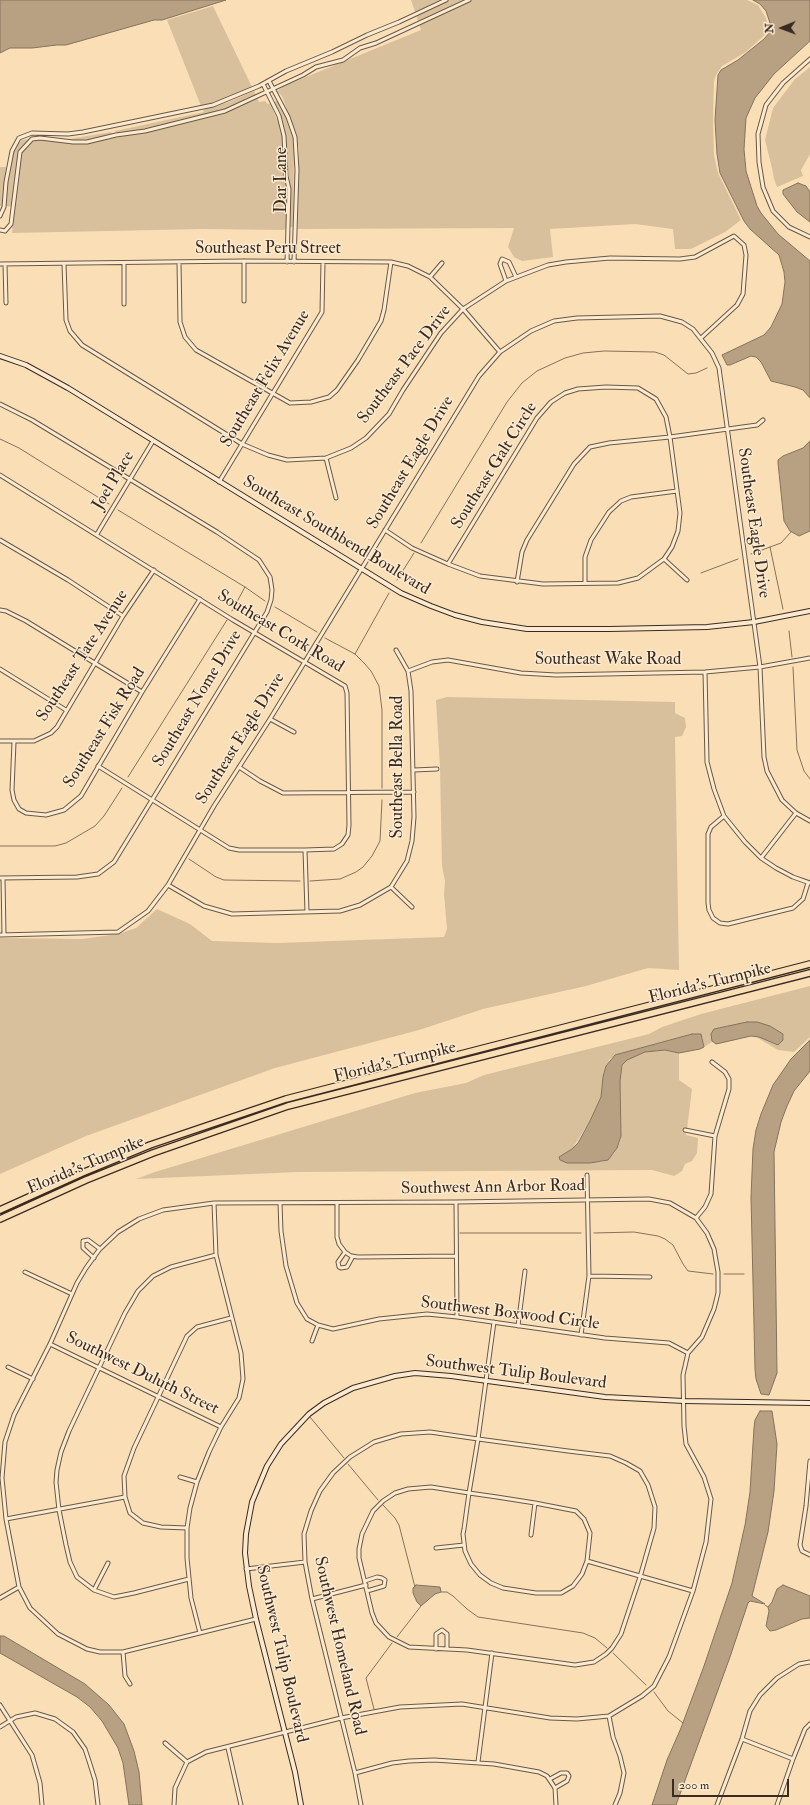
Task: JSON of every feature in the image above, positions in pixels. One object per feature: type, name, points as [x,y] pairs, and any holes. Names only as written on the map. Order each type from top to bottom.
[{"type":"highway","name":"Florida's Turnpike","points":[[0,1210],[82,1173],[150,1145],[219,1120],[286,1099],[810,964]]},
{"type":"highway","name":"Florida's Turnpike","points":[[0,1219],[86,1180],[153,1153],[288,1106],[365,1085],[810,973]]},
{"type":"street","points":[[0,216],[4,207],[6,182],[12,151],[19,138],[30,134],[68,134],[213,105],[263,84],[286,71],[446,0]]},
{"type":"street","points":[[0,230],[3,232],[9,227],[20,152],[32,139],[40,138],[80,142],[145,131],[216,114],[240,105],[266,91],[303,75],[316,66],[343,60],[361,48],[419,24],[469,0]]},
{"type":"street","points":[[414,15],[419,24]]},
{"type":"street","points":[[357,40],[361,48]]},
{"type":"street","points":[[810,59],[783,83],[766,105],[758,134],[759,162],[763,187],[773,211],[789,227],[810,237]]},
{"type":"street","points":[[313,60],[316,66]]},
{"type":"street","name":"Dar Lane","points":[[269,81],[288,117],[295,137],[297,170],[294,262]]},
{"type":"street","name":"Dar Lane","points":[[263,84],[279,116],[284,136],[286,170],[289,189],[287,262]]},
{"type":"street","points":[[111,126],[116,135]]},
{"type":"street","points":[[30,134],[32,139]]},
{"type":"street","points":[[4,207],[12,209]]},
{"type":"street","name":"Southeast Pace Drive","points":[[64,264],[66,320],[70,331],[82,345],[242,444],[268,455],[287,460],[326,458],[351,448],[376,429],[389,414],[441,333],[463,309],[506,281],[548,265],[610,258],[680,259],[695,257],[709,251],[730,237],[734,236],[744,245],[746,255],[743,294],[737,305],[701,338]]},
{"type":"street","points":[[506,281],[500,264],[502,259],[509,262],[516,276]]},
{"type":"street","points":[[244,261],[244,301]]},
{"type":"street","name":"Southeast Peru Street","points":[[0,264],[124,264],[244,261],[391,262],[408,266],[430,277],[463,309],[500,352]]},
{"type":"street","points":[[179,262],[180,322],[186,336],[196,350],[290,403],[311,402],[329,397],[337,390],[358,360],[381,321],[391,262]]},
{"type":"street","name":"Southeast Felix Avenue","points":[[219,482],[322,312],[323,262]]},
{"type":"street","points":[[430,277],[442,262]]},
{"type":"street","points":[[5,264],[6,303]]},
{"type":"street","points":[[124,264],[124,304]]},
{"type":"street","name":"Southeast Eagle Drive","points":[[2,935],[118,932],[148,911],[168,885],[200,829],[270,719],[479,376],[500,352],[536,329],[554,321],[576,318],[660,316],[682,322],[693,329],[712,352],[718,368],[760,667],[764,757],[773,785],[782,800],[796,813],[810,821]]},
{"type":"street","name":"Southeast Southbend Boulevard","points":[[0,356],[42,373],[401,593],[431,606],[482,622],[501,626],[550,630],[707,627],[754,622],[810,611]]},
{"type":"street","name":"Southeast Galt Circle","points":[[385,530],[412,548],[448,564],[480,576],[517,582],[543,584],[618,583],[648,572],[664,559],[672,547],[678,531],[680,513],[666,417],[656,399],[638,388],[587,388],[565,393],[551,402],[537,418],[448,564]]},
{"type":"street","name":"Southeast Nome Drive","points":[[0,404],[32,420],[130,479],[217,532],[259,560],[270,577],[271,600],[267,612],[114,862],[98,874],[77,877],[1,878]]},
{"type":"street","points":[[517,582],[522,552],[526,540],[574,464],[590,447],[609,443],[670,437],[757,425],[763,420]]},
{"type":"street","name":"Joel Place","points":[[96,534],[153,441]]},
{"type":"street","points":[[326,458],[336,498]]},
{"type":"street","name":"Southeast Cork Road","points":[[0,475],[200,600],[345,686],[347,693],[350,793],[348,835],[342,844],[334,848],[306,850],[234,849],[224,845],[98,766]]},
{"type":"street","points":[[585,583],[585,557],[591,540],[609,512],[621,501],[631,497],[677,491]]},
{"type":"street","points":[[0,540],[68,580],[124,616]]},
{"type":"street","points":[[664,559],[688,580]]},
{"type":"street","name":"Southeast Tate Avenue","points":[[0,741],[34,742],[51,733],[154,570]]},
{"type":"street","name":"Southeast Fisk Road","points":[[14,742],[12,790],[14,800],[19,810],[26,813],[46,815],[64,810],[81,796],[142,692],[200,600]]},
{"type":"street","points":[[0,610],[6,611],[26,621],[142,692]]},
{"type":"street","name":"Southeast Bella Road","points":[[168,885],[204,906],[232,914],[340,911],[360,905],[391,887],[407,861],[412,841],[414,792],[413,714],[408,671],[396,650]]},
{"type":"street","name":"Southeast Wake Road","points":[[408,671],[432,662],[448,660],[521,674],[556,675],[705,672],[760,667],[810,658]]},
{"type":"street","points":[[0,669],[66,710]]},
{"type":"street","points":[[705,672],[707,762],[714,789],[724,816],[745,842],[761,858],[776,868],[809,883],[803,899],[793,908],[728,924],[720,923],[713,918],[710,914],[708,903],[708,834],[711,827],[724,816]]},
{"type":"street","points":[[270,719],[294,732]]},
{"type":"street","points":[[239,767],[265,784],[284,793],[414,792]]},
{"type":"street","points":[[414,770],[436,769]]},
{"type":"street","points":[[761,858],[796,813]]},
{"type":"street","points":[[306,850],[307,912]]},
{"type":"street","points":[[1,878],[2,935]]},
{"type":"street","points":[[391,887],[412,907]]},
{"type":"street","points":[[696,1218],[705,1207],[711,1194],[715,1136],[729,1089],[729,1079],[725,1072],[712,1062]]},
{"type":"street","points":[[685,1130],[715,1136]]},
{"type":"street","points":[[580,1335],[589,1276],[587,1175]]},
{"type":"street","name":"Southwest Ann Arbor Road","points":[[256,1619],[123,1652],[100,1652],[87,1649],[58,1634],[30,1608],[19,1587],[6,1519],[2,1478],[5,1442],[14,1414],[50,1344],[72,1294],[86,1268],[100,1249],[118,1232],[139,1219],[163,1210],[214,1203],[657,1200],[676,1206],[696,1218],[707,1233],[714,1249],[718,1272],[718,1293],[714,1309],[702,1337],[688,1353],[683,1375],[686,1444],[704,1477],[711,1499],[706,1542],[693,1591],[670,1657],[654,1686],[632,1703],[608,1716]]},
{"type":"street","points":[[456,1202],[457,1317]]},
{"type":"street","points":[[200,1633],[191,1598],[187,1558],[187,1528],[197,1482],[208,1452],[239,1398],[243,1379],[241,1353],[216,1255],[214,1203]]},
{"type":"street","points":[[280,1203],[281,1231],[286,1266],[297,1303],[307,1319],[318,1325],[312,1341]]},
{"type":"street","points":[[337,1203],[339,1244],[345,1252],[353,1256],[456,1256]]},
{"type":"street","points":[[94,1258],[83,1248],[83,1241],[88,1240],[100,1249]]},
{"type":"street","points":[[345,1252],[339,1259],[339,1267],[346,1267],[353,1256]]},
{"type":"street","points":[[189,1579],[134,1593],[114,1596],[94,1590],[77,1577],[70,1562],[59,1510],[56,1482],[61,1452],[69,1431],[125,1313],[138,1292],[153,1276],[177,1265],[216,1255]]},
{"type":"street","points":[[518,1326],[525,1270]]},
{"type":"street","points":[[25,1272],[72,1294]]},
{"type":"street","points":[[589,1276],[650,1277]]},
{"type":"street","name":"Southwest Boxwood Circle","points":[[318,1325],[333,1329],[379,1319],[427,1314],[620,1340],[669,1343],[688,1353]]},
{"type":"street","points":[[187,1528],[161,1527],[143,1523],[130,1513],[125,1497],[124,1476],[126,1467],[187,1336],[197,1327],[231,1318]]},
{"type":"street","points":[[469,1493],[576,1511],[584,1519],[590,1533],[587,1561],[582,1574],[573,1586],[561,1593],[536,1593],[503,1588],[491,1583],[480,1575],[471,1564],[464,1545],[463,1534],[494,1322]]},
{"type":"street","name":"Southwest Duluth Street","points":[[50,1344],[221,1427]]},
{"type":"street","points":[[8,1367],[33,1379]]},
{"type":"street","name":"Southwest Tulip Boulevard","points":[[301,1805],[295,1772],[256,1619],[246,1569],[246,1534],[252,1502],[266,1466],[281,1444],[309,1414],[353,1388],[395,1376],[431,1374],[486,1380],[604,1397],[684,1401],[810,1403]]},
{"type":"street","name":"Southwest Homeland Road","points":[[361,1805],[355,1773],[312,1599],[305,1562],[304,1534],[311,1511],[320,1491],[333,1473],[350,1457],[374,1442],[400,1434],[430,1432],[610,1456],[640,1471],[648,1485],[655,1507],[654,1528],[640,1577],[616,1642],[606,1654],[594,1662],[576,1665],[492,1653],[410,1647],[397,1642],[389,1637],[376,1623],[358,1549],[362,1534],[373,1511],[383,1501],[395,1493],[418,1487],[469,1493]]},
{"type":"street","points":[[0,1441],[5,1442]]},
{"type":"street","points":[[810,1461],[806,1506],[800,1545],[802,1552],[810,1555]]},
{"type":"street","points":[[180,1477],[197,1482]]},
{"type":"street","points":[[6,1519],[125,1497]]},
{"type":"street","points":[[531,1535],[535,1503]]},
{"type":"street","points":[[436,1548],[464,1545]]},
{"type":"street","points":[[587,1561],[693,1591]]},
{"type":"street","points":[[246,1569],[305,1562]]},
{"type":"street","points":[[94,1590],[108,1563]]},
{"type":"street","points":[[365,1581],[377,1577],[385,1580],[384,1586],[367,1591]]},
{"type":"street","points":[[312,1599],[366,1585]]},
{"type":"street","points":[[0,1598],[19,1587]]},
{"type":"street","points":[[436,1649],[436,1634],[442,1630],[447,1634],[447,1649]]},
{"type":"street","points":[[123,1652],[126,1676],[130,1684]]},
{"type":"street","points":[[478,1762],[492,1653]]},
{"type":"street","points":[[717,1805],[742,1739],[750,1711],[760,1695],[777,1678],[799,1664],[810,1662]]},
{"type":"street","points":[[174,1805],[175,1788],[187,1762],[206,1752],[228,1748],[341,1718],[400,1707],[462,1704],[550,1718],[577,1720],[608,1716],[624,1773],[620,1793],[615,1805]]},
{"type":"street","points":[[0,1705],[32,1755],[40,1783],[42,1805]]},
{"type":"street","points":[[0,1727],[9,1720],[22,1715],[40,1714],[55,1719],[73,1732],[85,1748],[95,1780],[98,1805]]},
{"type":"street","points":[[777,1805],[805,1729],[810,1724]]},
{"type":"street","points":[[742,1739],[793,1759]]},
{"type":"street","points":[[166,1743],[187,1762]]},
{"type":"street","points":[[228,1748],[241,1805]]},
{"type":"street","points":[[355,1773],[392,1763],[409,1761],[434,1760],[478,1762],[539,1772],[550,1779],[555,1788],[556,1805]]},
{"type":"street","points":[[550,1779],[563,1772],[567,1773],[569,1776],[567,1781],[555,1788]]},
{"type":"shaded area","points":[[0,0],[226,0],[162,20],[154,20],[66,45],[10,48],[0,53]]},
{"type":"shaded area","points":[[411,0],[747,0],[758,5],[766,18],[769,31],[746,52],[722,66],[714,81],[714,155],[718,173],[741,220],[725,232],[691,249],[675,249],[673,229],[635,224],[550,229],[553,257],[522,261],[514,257],[508,247],[514,228],[298,229],[299,150],[297,137],[282,96],[277,91],[284,86],[421,30]]},
{"type":"shaded area","points":[[753,0],[810,0],[810,41],[774,74],[755,98],[746,118],[744,149],[746,171],[757,206],[761,213],[778,234],[810,261],[810,398],[803,390],[771,381],[761,362],[756,357],[751,356],[727,365],[722,355],[764,335],[771,327],[782,304],[785,282],[779,255],[750,229],[744,221],[720,173],[717,154],[715,120],[718,75],[721,70],[738,60],[764,39],[771,31],[771,26],[766,11],[760,4]]},
{"type":"shaded area","points":[[213,6],[252,87],[227,98],[201,106],[167,20]]},
{"type":"shaded area","points":[[810,67],[810,154],[801,170],[803,176],[777,187],[765,140],[773,108],[795,79]]},
{"type":"shaded area","points":[[254,91],[259,102],[265,101],[268,104],[270,103],[282,136],[284,177],[287,189],[286,228],[284,230],[203,229],[12,233],[14,207],[6,206],[8,183],[14,151],[22,140],[29,139],[30,142],[34,141],[34,139],[69,139],[111,132],[116,138],[119,135],[115,131],[204,112],[203,110],[229,102]]},
{"type":"shaded area","points":[[277,101],[286,118],[293,138],[293,227],[290,227],[291,189],[286,136],[283,121],[274,102]]},
{"type":"shaded area","points":[[0,167],[6,167],[2,206],[0,206]]},
{"type":"shaded area","points":[[798,183],[806,186],[810,192],[810,222],[797,212],[783,194],[783,190]]},
{"type":"shaded area","points":[[810,441],[810,531],[799,536],[790,531],[784,521],[778,460],[783,456],[803,448]]},
{"type":"shaded area","points":[[447,697],[675,702],[675,713],[685,718],[686,727],[682,736],[675,737],[679,970],[648,968],[586,986],[483,1009],[419,1030],[275,1068],[86,1136],[0,1174],[0,938],[82,939],[118,934],[136,928],[157,909],[190,924],[212,941],[277,943],[444,937],[447,929],[444,894],[445,881],[442,866],[440,768],[436,700]]},
{"type":"shaded area","points":[[810,986],[810,1037],[794,1052],[778,1050],[756,1037],[763,1037],[766,1040],[783,1040],[784,1037],[783,1034],[754,1022],[714,1029],[712,1042],[704,1047],[702,1036],[700,1034],[692,1034],[615,1055],[610,1059],[603,1077],[601,1097],[590,1121],[572,1149],[560,1157],[563,1162],[602,1162],[614,1153],[620,1142],[621,1136],[620,1081],[622,1065],[632,1057],[645,1052],[665,1050],[679,1053],[679,1080],[692,1089],[687,1129],[683,1128],[682,1132],[686,1133],[686,1135],[698,1138],[697,1153],[692,1161],[685,1164],[682,1171],[674,1176],[652,1170],[299,1172],[136,1179],[415,1093],[466,1083],[484,1075],[649,1034],[662,1027],[701,1014]]},
{"type":"shaded area","points":[[747,1022],[757,1022],[770,1026],[783,1034],[783,1040],[778,1045],[759,1037],[751,1036],[716,1044],[712,1041],[711,1034],[714,1029]]},
{"type":"shaded area","points":[[692,1034],[701,1034],[704,1047],[679,1053],[665,1050],[645,1052],[627,1060],[622,1065],[620,1081],[621,1136],[617,1148],[608,1160],[590,1163],[567,1163],[560,1160],[559,1157],[572,1149],[578,1143],[590,1121],[601,1097],[603,1077],[606,1066],[615,1055]]},
{"type":"shaded area","points":[[810,1040],[810,1071],[794,1091],[787,1106],[781,1122],[774,1152],[777,1373],[769,1395],[761,1394],[756,1379],[755,1369],[751,1197],[753,1149],[756,1130],[761,1114],[773,1085],[791,1059]]},
{"type":"shaded area","points":[[760,1411],[772,1411],[777,1444],[774,1491],[768,1532],[752,1596],[765,1604],[750,1601],[748,1603],[676,1805],[652,1805],[667,1760],[681,1728],[704,1666],[732,1583],[745,1525],[750,1492],[755,1420]]},
{"type":"shaded area","points":[[416,1585],[440,1587],[441,1592],[435,1594],[421,1606],[417,1602],[413,1593],[413,1588]]},
{"type":"shaded area","points":[[783,1585],[810,1596],[810,1618],[802,1619],[770,1631],[766,1626],[769,1611],[768,1607],[772,1602],[777,1589]]},
{"type":"shaded area","points":[[0,1636],[4,1636],[85,1684],[109,1705],[124,1724],[134,1751],[139,1772],[142,1805],[129,1805],[123,1763],[118,1748],[102,1721],[90,1707],[77,1697],[0,1653]]},
{"type":"waterway","points":[[421,543],[507,402],[522,383],[537,371],[565,358],[583,353],[604,351],[655,352],[664,355],[688,374],[696,373],[707,368]]},
{"type":"waterway","points":[[0,439],[19,448],[109,504]]},
{"type":"waterway","points":[[118,510],[245,587],[265,601]]},
{"type":"waterway","points":[[751,554],[781,543],[791,532]]},
{"type":"waterway","points":[[770,547],[783,609]]},
{"type":"waterway","points":[[397,580],[414,553]]},
{"type":"waterway","points":[[701,573],[738,559]]},
{"type":"waterway","points":[[232,611],[245,587]]},
{"type":"waterway","points":[[355,654],[389,593]]},
{"type":"waterway","points":[[275,607],[317,632]]},
{"type":"waterway","points":[[128,777],[227,620]]},
{"type":"waterway","points":[[789,631],[792,657]]},
{"type":"waterway","points":[[325,638],[355,654],[371,671],[379,686],[382,710],[382,788]]},
{"type":"waterway","points":[[793,667],[797,750],[804,771],[810,779]]},
{"type":"waterway","points":[[0,846],[55,846],[66,843],[95,826],[104,816],[122,788]]},
{"type":"waterway","points":[[310,881],[340,879],[363,867],[372,856],[380,841],[382,800]]},
{"type":"waterway","points":[[189,859],[216,877],[224,880],[300,881]]},
{"type":"waterway","points":[[594,1233],[634,1232],[658,1236],[673,1245],[688,1271],[713,1274]]},
{"type":"waterway","points":[[460,1233],[581,1233]]},
{"type":"waterway","points":[[724,1274],[744,1274]]},
{"type":"waterway","points":[[310,1417],[344,1458]]},
{"type":"waterway","points":[[348,1464],[378,1500]]},
{"type":"waterway","points":[[383,1505],[395,1518],[399,1525],[415,1587]]},
{"type":"waterway","points":[[441,1592],[447,1592],[453,1596],[478,1617],[583,1633],[595,1638],[607,1648]]},
{"type":"waterway","points":[[397,1637],[421,1606]]},
{"type":"waterway","points":[[374,1709],[366,1678],[392,1643]]},
{"type":"waterway","points":[[613,1653],[646,1685]]},
{"type":"waterway","points":[[654,1692],[668,1711],[683,1723]]}]
